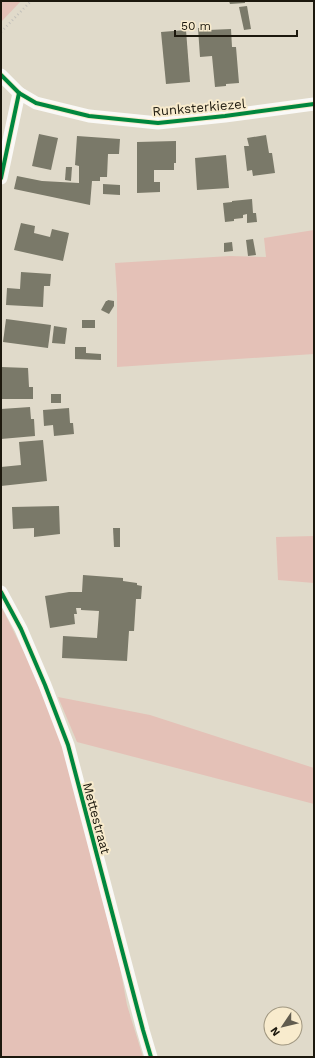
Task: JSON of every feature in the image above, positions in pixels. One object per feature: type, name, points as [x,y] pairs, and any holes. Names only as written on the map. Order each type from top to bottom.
[{"type":"street","name":"Runksterkiezel","points":[[1,75],[19,94],[36,103],[89,116],[158,123],[313,109]]},
{"type":"street","points":[[1,178],[19,94]]},
{"type":"street","name":"Mettestraat","points":[[1,592],[24,636],[68,745],[151,1057]]},
{"type":"path","points":[[1,32],[31,1]]},
{"type":"shaded area","points":[[1,1],[21,1],[1,22]]},
{"type":"shaded area","points":[[314,230],[314,354],[117,367],[117,294],[115,263],[230,256],[266,257],[264,238]]},
{"type":"shaded area","points":[[314,536],[314,583],[278,580],[276,537]]},
{"type":"shaded area","points":[[1,606],[29,662],[61,741],[120,967],[127,1005],[143,1057],[1,1057]]},
{"type":"shaded area","points":[[58,697],[150,715],[314,768],[314,804],[77,742]]},
{"type":"building","points":[[229,1],[245,1],[245,3],[230,4]]},
{"type":"building","points":[[247,6],[251,29],[244,30],[239,7]]},
{"type":"building","points":[[198,28],[208,28],[208,30],[231,29],[232,47],[236,47],[239,83],[215,87],[212,56],[200,57]]},
{"type":"building","points":[[186,30],[190,82],[166,84],[161,32]]},
{"type":"building","points":[[39,134],[58,138],[51,170],[32,166]]},
{"type":"building","points":[[266,135],[269,153],[272,153],[275,173],[253,176],[252,170],[247,171],[244,146],[249,146],[247,138]]},
{"type":"building","points":[[77,136],[120,139],[119,154],[108,154],[107,177],[100,177],[100,181],[92,181],[90,205],[14,189],[17,176],[42,181],[79,183],[79,166],[75,165]]},
{"type":"building","points":[[176,141],[176,163],[174,163],[174,170],[154,170],[154,182],[160,182],[160,192],[137,193],[137,142]]},
{"type":"building","points":[[226,155],[229,188],[197,190],[195,158]]},
{"type":"building","points":[[66,167],[72,167],[71,181],[65,180]]},
{"type":"building","points":[[103,184],[120,185],[120,195],[103,194]]},
{"type":"building","points":[[252,199],[253,213],[256,213],[257,222],[247,223],[247,214],[243,215],[243,218],[225,222],[223,203]]},
{"type":"building","points":[[21,223],[35,226],[34,233],[50,237],[52,229],[69,233],[63,261],[14,250]]},
{"type":"building","points":[[253,239],[256,255],[248,256],[246,240]]},
{"type":"building","points":[[232,242],[233,251],[224,252],[224,243]]},
{"type":"building","points":[[21,272],[51,274],[50,286],[44,286],[43,307],[6,305],[7,288],[20,289]]},
{"type":"building","points":[[108,300],[114,301],[114,306],[109,314],[101,310]]},
{"type":"building","points":[[6,319],[51,325],[48,348],[3,342]]},
{"type":"building","points":[[82,320],[95,320],[95,328],[82,328]]},
{"type":"building","points":[[54,326],[67,328],[65,344],[52,343]]},
{"type":"building","points":[[75,347],[86,347],[86,353],[101,354],[101,360],[75,359]]},
{"type":"building","points":[[1,367],[28,368],[29,387],[33,387],[33,399],[1,399]]},
{"type":"building","points":[[51,394],[61,394],[61,403],[51,403]]},
{"type":"building","points":[[30,407],[31,419],[34,419],[35,436],[1,439],[1,409]]},
{"type":"building","points":[[69,408],[70,423],[73,423],[74,434],[54,436],[53,425],[44,426],[43,410]]},
{"type":"building","points":[[43,440],[47,481],[1,486],[1,467],[21,465],[19,442]]},
{"type":"building","points":[[59,506],[60,534],[34,537],[34,528],[13,529],[12,507]]},
{"type":"building","points":[[113,528],[120,528],[120,547],[114,547]]},
{"type":"building","points":[[83,575],[123,578],[123,581],[137,583],[137,585],[142,586],[141,599],[136,599],[134,631],[129,631],[127,661],[62,658],[63,636],[97,638],[99,611],[81,610],[81,608],[76,608],[77,614],[74,614],[75,624],[50,628],[45,596],[69,592],[82,592]]},
{"type":"cycle path","points":[[1,75],[19,93],[36,103],[89,116],[158,123],[314,104]]},
{"type":"cycle path","points":[[1,178],[19,93]]},
{"type":"cycle path","points":[[1,592],[21,629],[45,685],[68,745],[151,1057]]}]
